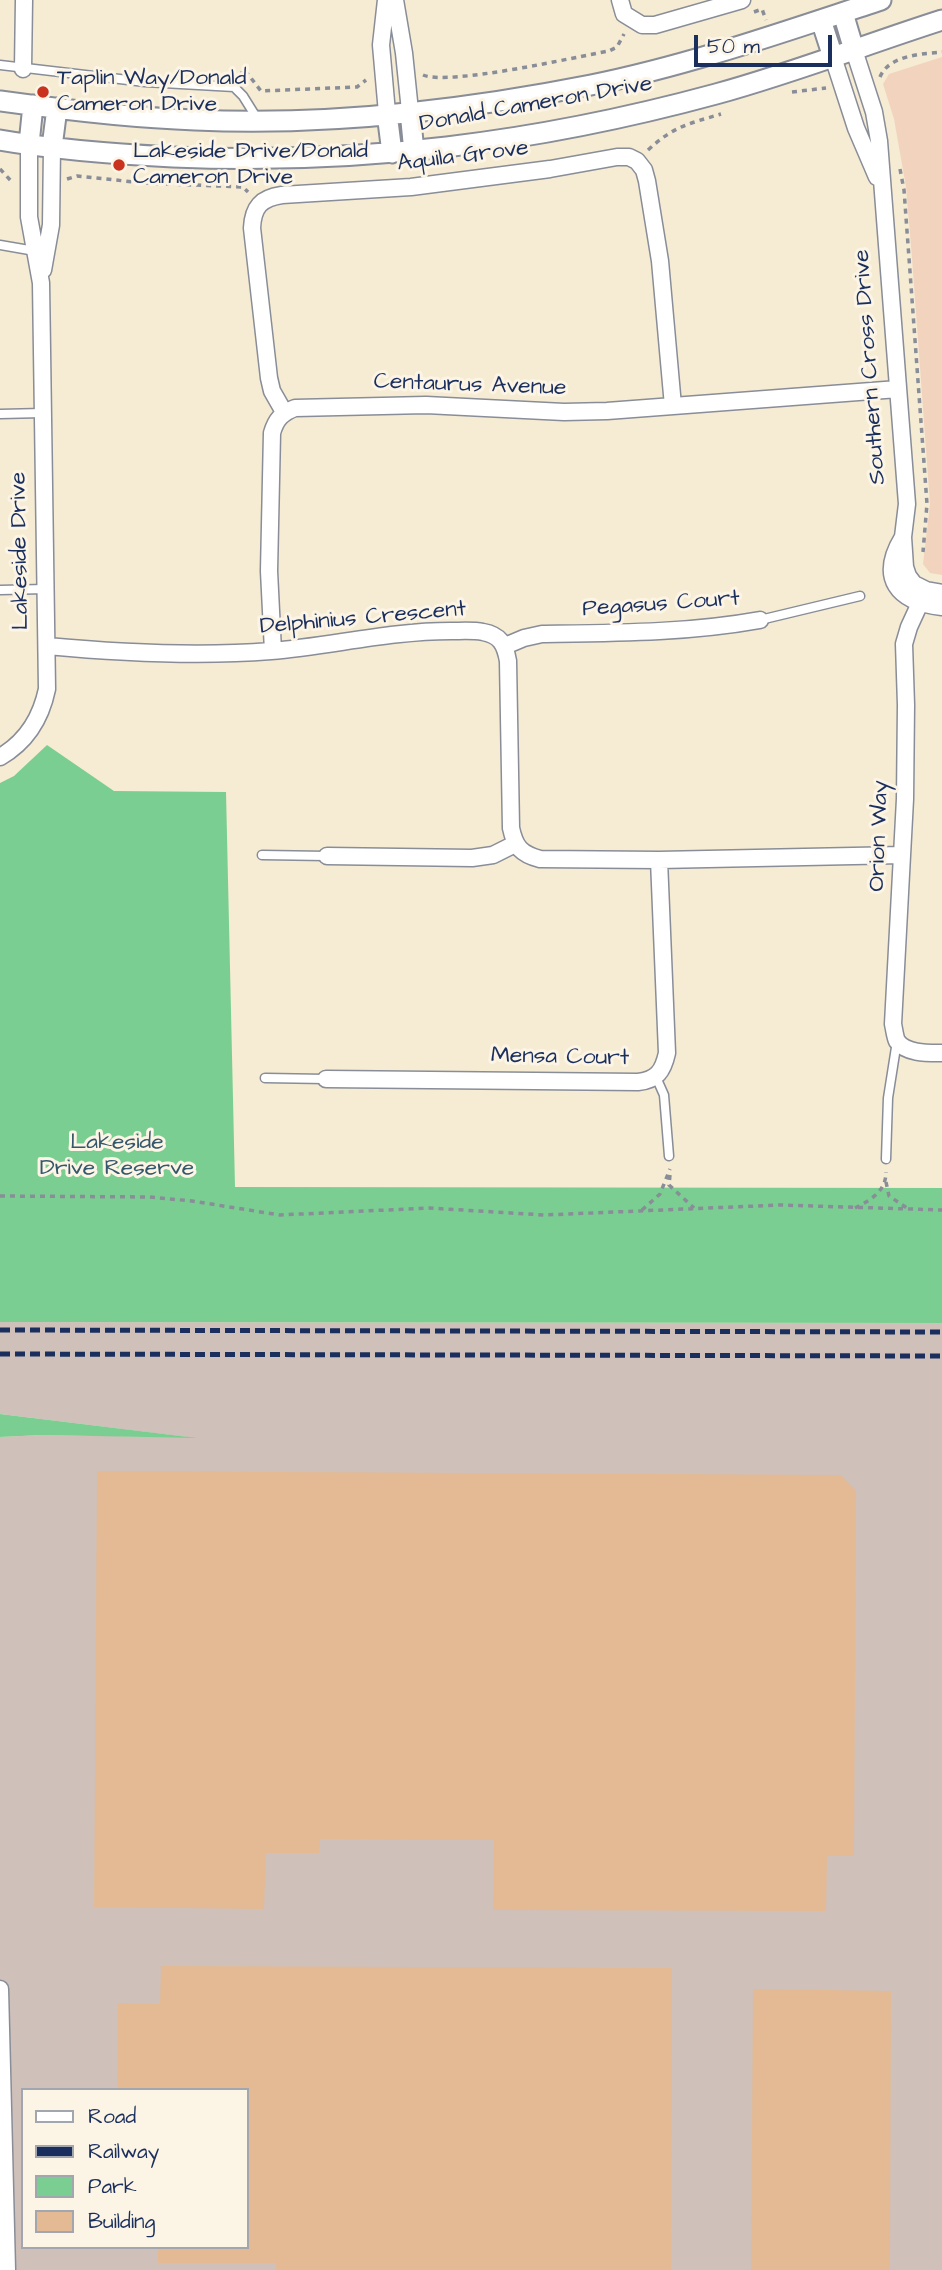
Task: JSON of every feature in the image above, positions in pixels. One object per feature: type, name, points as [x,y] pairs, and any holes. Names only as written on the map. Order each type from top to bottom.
[{"type":"street","points":[[23,69],[24,0]]},
{"type":"street","points":[[386,0],[382,46],[392,153]]},
{"type":"street","points":[[395,0],[404,53],[414,152]]},
{"type":"street","points":[[620,0],[624,14],[642,25],[655,25],[745,7]]},
{"type":"street","name":"Donald Cameron Drive","points":[[0,101],[197,120],[297,120],[496,102],[593,84],[716,52],[881,0]]},
{"type":"street","name":"Southern Cross Drive","points":[[843,13],[874,112],[879,141],[907,504],[903,537],[905,567],[914,584],[930,595]]},
{"type":"street","name":"Southern Cross Drive","points":[[821,20],[856,128],[883,192]]},
{"type":"street","name":"Donald Cameron Drive","points":[[0,140],[115,154],[215,159],[313,159],[414,152],[513,139],[610,120],[720,93],[942,20]]},
{"type":"street","name":"Lakeside Drive","points":[[0,757],[19,743],[33,727],[43,709],[47,689],[41,252],[29,217],[29,144],[33,105]]},
{"type":"street","name":"Lakeside Drive","points":[[41,252],[51,225],[52,147],[57,108]]},
{"type":"street","name":"Aquila Grove","points":[[284,412],[272,391],[269,378],[253,228],[253,214],[259,203],[269,197],[282,195],[475,180],[617,157],[629,157],[637,161]]},
{"type":"street","points":[[637,161],[644,170],[647,181],[660,261],[673,406]]},
{"type":"street","name":"Centaurus Avenue","points":[[284,412],[295,408],[381,405],[476,406],[564,412],[898,388]]},
{"type":"street","points":[[273,651],[269,571],[272,433],[275,421],[284,412]]},
{"type":"street","points":[[930,595],[942,607]]},
{"type":"street","name":"Orion Way","points":[[897,1041],[893,1024],[902,855],[906,705],[904,644],[909,626],[930,595]]},
{"type":"street","name":"Pegasus Court","points":[[506,646],[542,634],[671,632],[760,620]]},
{"type":"street","name":"Delphinius Crescent","points":[[47,646],[140,654],[207,655],[273,651],[428,631],[480,631],[495,635],[506,646]]},
{"type":"street","points":[[506,646],[511,828],[515,844],[525,855],[540,859],[659,860],[902,855]]},
{"type":"street","points":[[327,856],[472,858],[493,855],[515,844]]},
{"type":"street","name":"Mensa Court","points":[[326,1079],[638,1082],[656,1077],[664,1067],[667,1053],[659,860]]},
{"type":"street","points":[[897,1041],[908,1049],[942,1053]]},
{"type":"street","points":[[0,1989],[7,2270]]},
{"type":"lane","points":[[0,65],[145,82],[234,87],[258,120]]},
{"type":"lane","points":[[0,245],[41,252]]},
{"type":"lane","points":[[0,414],[43,413]]},
{"type":"lane","points":[[0,590],[46,589]]},
{"type":"lane","name":"Pegasus Court","points":[[760,620],[860,596]]},
{"type":"lane","points":[[262,855],[327,856]]},
{"type":"lane","points":[[886,1159],[888,1098],[897,1041]]},
{"type":"lane","points":[[656,1077],[664,1095],[669,1156]]},
{"type":"lane","points":[[265,1078],[326,1079]]},
{"type":"path","points":[[745,7],[762,9],[767,24]]},
{"type":"path","points":[[420,74],[432,79],[487,73],[609,51],[617,47],[632,20]]},
{"type":"path","points":[[879,79],[883,69],[892,62],[931,51],[942,51]]},
{"type":"path","points":[[234,87],[244,69],[261,90],[357,87],[364,84],[369,75]]},
{"type":"path","points":[[787,94],[814,88],[835,88]]},
{"type":"path","points":[[637,161],[666,133],[724,113]]},
{"type":"path","points":[[898,164],[904,190],[927,504],[922,553]]},
{"type":"path","points":[[64,189],[67,178],[77,176],[144,183],[243,187]]},
{"type":"path","points":[[886,1159],[889,1196],[909,1209]]},
{"type":"path","points":[[640,1212],[660,1195],[670,1169],[669,1185],[694,1208]]},
{"type":"path","points":[[853,1209],[872,1200],[886,1182]]},
{"type":"path","points":[[0,1196],[149,1197],[280,1215],[429,1208],[544,1215],[780,1205],[942,1210]]},
{"type":"shaded area","points":[[942,57],[942,575],[930,573],[923,564],[930,504],[912,258],[906,187],[894,119],[883,84],[889,74]]},
{"type":"shaded area","points":[[0,1322],[942,1323],[942,2270],[0,2270],[0,1437],[187,1437],[0,1414]]},
{"type":"green space","name":"Lakeside Drive Reserve","points":[[47,745],[114,791],[226,792],[235,1187],[942,1188],[942,1323],[0,1322],[0,783],[14,776]]},
{"type":"green space","points":[[0,1414],[197,1438],[42,1435],[0,1437]]},
{"type":"building","points":[[97,1471],[841,1475],[856,1491],[854,1856],[827,1856],[826,1911],[493,1910],[494,1840],[320,1839],[319,1853],[266,1853],[264,1909],[94,1907]]},
{"type":"building","points":[[161,1966],[672,1968],[671,2270],[276,2270],[276,2263],[158,2263],[158,2249],[248,2249],[248,2088],[117,2088],[118,2003],[160,2004]]},
{"type":"building","points":[[753,1989],[891,1991],[890,2270],[751,2270]]},
{"type":"railway","points":[[0,1330],[942,1332]]},
{"type":"railway","points":[[0,1354],[942,1356]]},
{"type":"place","name":"Taplin Way/Donald Cameron Drive","points":[[43,92]]},
{"type":"place","name":"Lakeside Drive/Donald Cameron Drive","points":[[119,165]]}]
